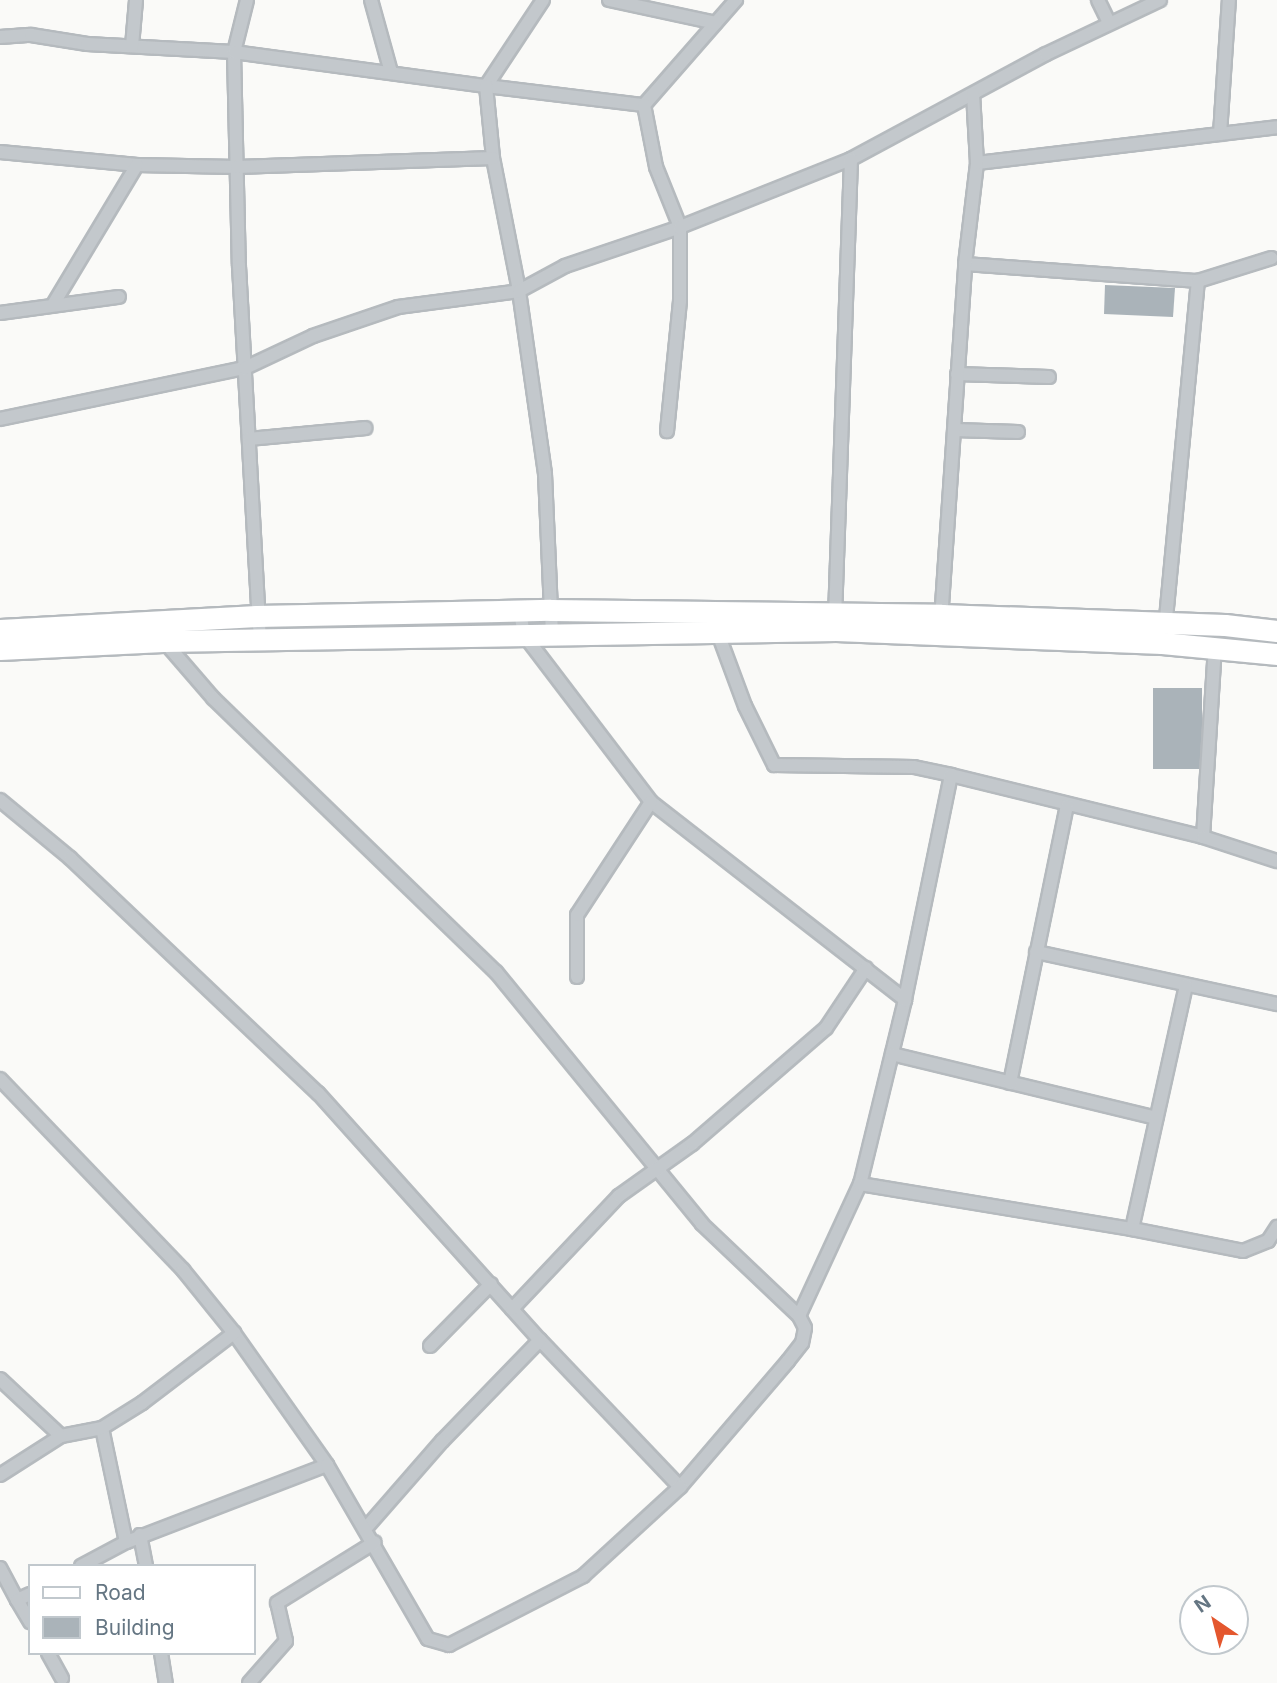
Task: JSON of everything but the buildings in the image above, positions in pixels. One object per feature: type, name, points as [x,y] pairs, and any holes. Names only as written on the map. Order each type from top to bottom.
[{"type":"main road","points":[[0,629],[257,616],[550,610],[650,620],[941,624],[1164,633],[1277,631]]},
{"type":"main road","points":[[0,649],[163,641],[552,635],[650,620]]},
{"type":"main road","points":[[1164,633],[1215,647],[1277,654]]},
{"type":"street","points":[[132,46],[136,0]]},
{"type":"street","points":[[247,0],[234,52],[245,368],[260,639]]},
{"type":"street","points":[[371,0],[391,72]]},
{"type":"street","points":[[543,0],[486,86],[493,158],[519,291],[545,474],[552,635]]},
{"type":"street","points":[[609,0],[716,23]]},
{"type":"street","points":[[644,105],[736,0]]},
{"type":"street","points":[[1098,0],[1109,23]]},
{"type":"street","points":[[0,419],[245,368],[313,336],[398,307],[519,291],[565,266],[680,227],[851,159],[1109,23],[1160,0]]},
{"type":"street","points":[[1220,134],[1229,0]]},
{"type":"street","points":[[0,37],[31,35],[132,46],[234,52],[644,105]]},
{"type":"street","points":[[941,624],[965,264],[977,163],[973,94]]},
{"type":"street","points":[[644,105],[656,167],[680,227],[680,301],[667,431]]},
{"type":"street","points":[[977,163],[1277,127]]},
{"type":"street","points":[[0,152],[137,165],[237,167],[493,158]]},
{"type":"street","points":[[836,622],[851,159]]},
{"type":"street","points":[[54,303],[137,165]]},
{"type":"street","points":[[965,264],[1198,281],[1272,258]]},
{"type":"street","points":[[1164,633],[1198,281]]},
{"type":"street","points":[[0,313],[54,303],[119,297]]},
{"type":"street","points":[[957,374],[1049,377]]},
{"type":"street","points":[[249,439],[365,428]]},
{"type":"street","points":[[955,430],[1018,432]]},
{"type":"street","points":[[520,612],[524,635],[651,802],[905,1000]]},
{"type":"street","points":[[716,621],[745,706],[775,765],[914,768],[951,775],[1066,806],[1203,837],[1277,861]]},
{"type":"street","points":[[0,1079],[121,1201],[234,1332],[367,1527],[428,1639],[449,1645],[583,1576],[680,1487],[802,1343],[805,1328],[799,1316],[737,1262],[496,972],[214,698],[163,641],[151,622]]},
{"type":"street","points":[[1203,837],[1215,647]]},
{"type":"street","points":[[799,1316],[860,1184],[905,1000],[951,775]]},
{"type":"street","points":[[0,800],[70,858],[318,1093],[540,1340],[680,1487]]},
{"type":"street","points":[[577,977],[577,915],[651,802]]},
{"type":"street","points":[[1010,1083],[1066,806]]},
{"type":"street","points":[[1037,952],[1277,1004]]},
{"type":"street","points":[[512,1309],[591,1221],[755,1093],[826,1028],[866,968]]},
{"type":"street","points":[[1132,1229],[1186,985]]},
{"type":"street","points":[[892,1054],[1156,1118]]},
{"type":"street","points":[[860,1184],[1132,1229],[1243,1251],[1268,1241],[1277,1227]]},
{"type":"street","points":[[430,1346],[491,1284]]},
{"type":"street","points":[[0,1475],[61,1436],[102,1428],[142,1404],[234,1332]]},
{"type":"street","points":[[367,1527],[540,1340]]},
{"type":"street","points":[[0,1379],[61,1436]]},
{"type":"street","points":[[102,1428],[125,1542]]},
{"type":"street","points":[[85,1564],[141,1535],[327,1465]]},
{"type":"street","points":[[141,1535],[146,1564]]},
{"type":"street","points":[[249,1683],[286,1641],[277,1602],[375,1542]]},
{"type":"street","points":[[0,1568],[28,1619]]},
{"type":"street","points":[[17,1600],[28,1595]]},
{"type":"street","points":[[49,1655],[62,1678]]},
{"type":"street","points":[[161,1655],[166,1683]]}]
